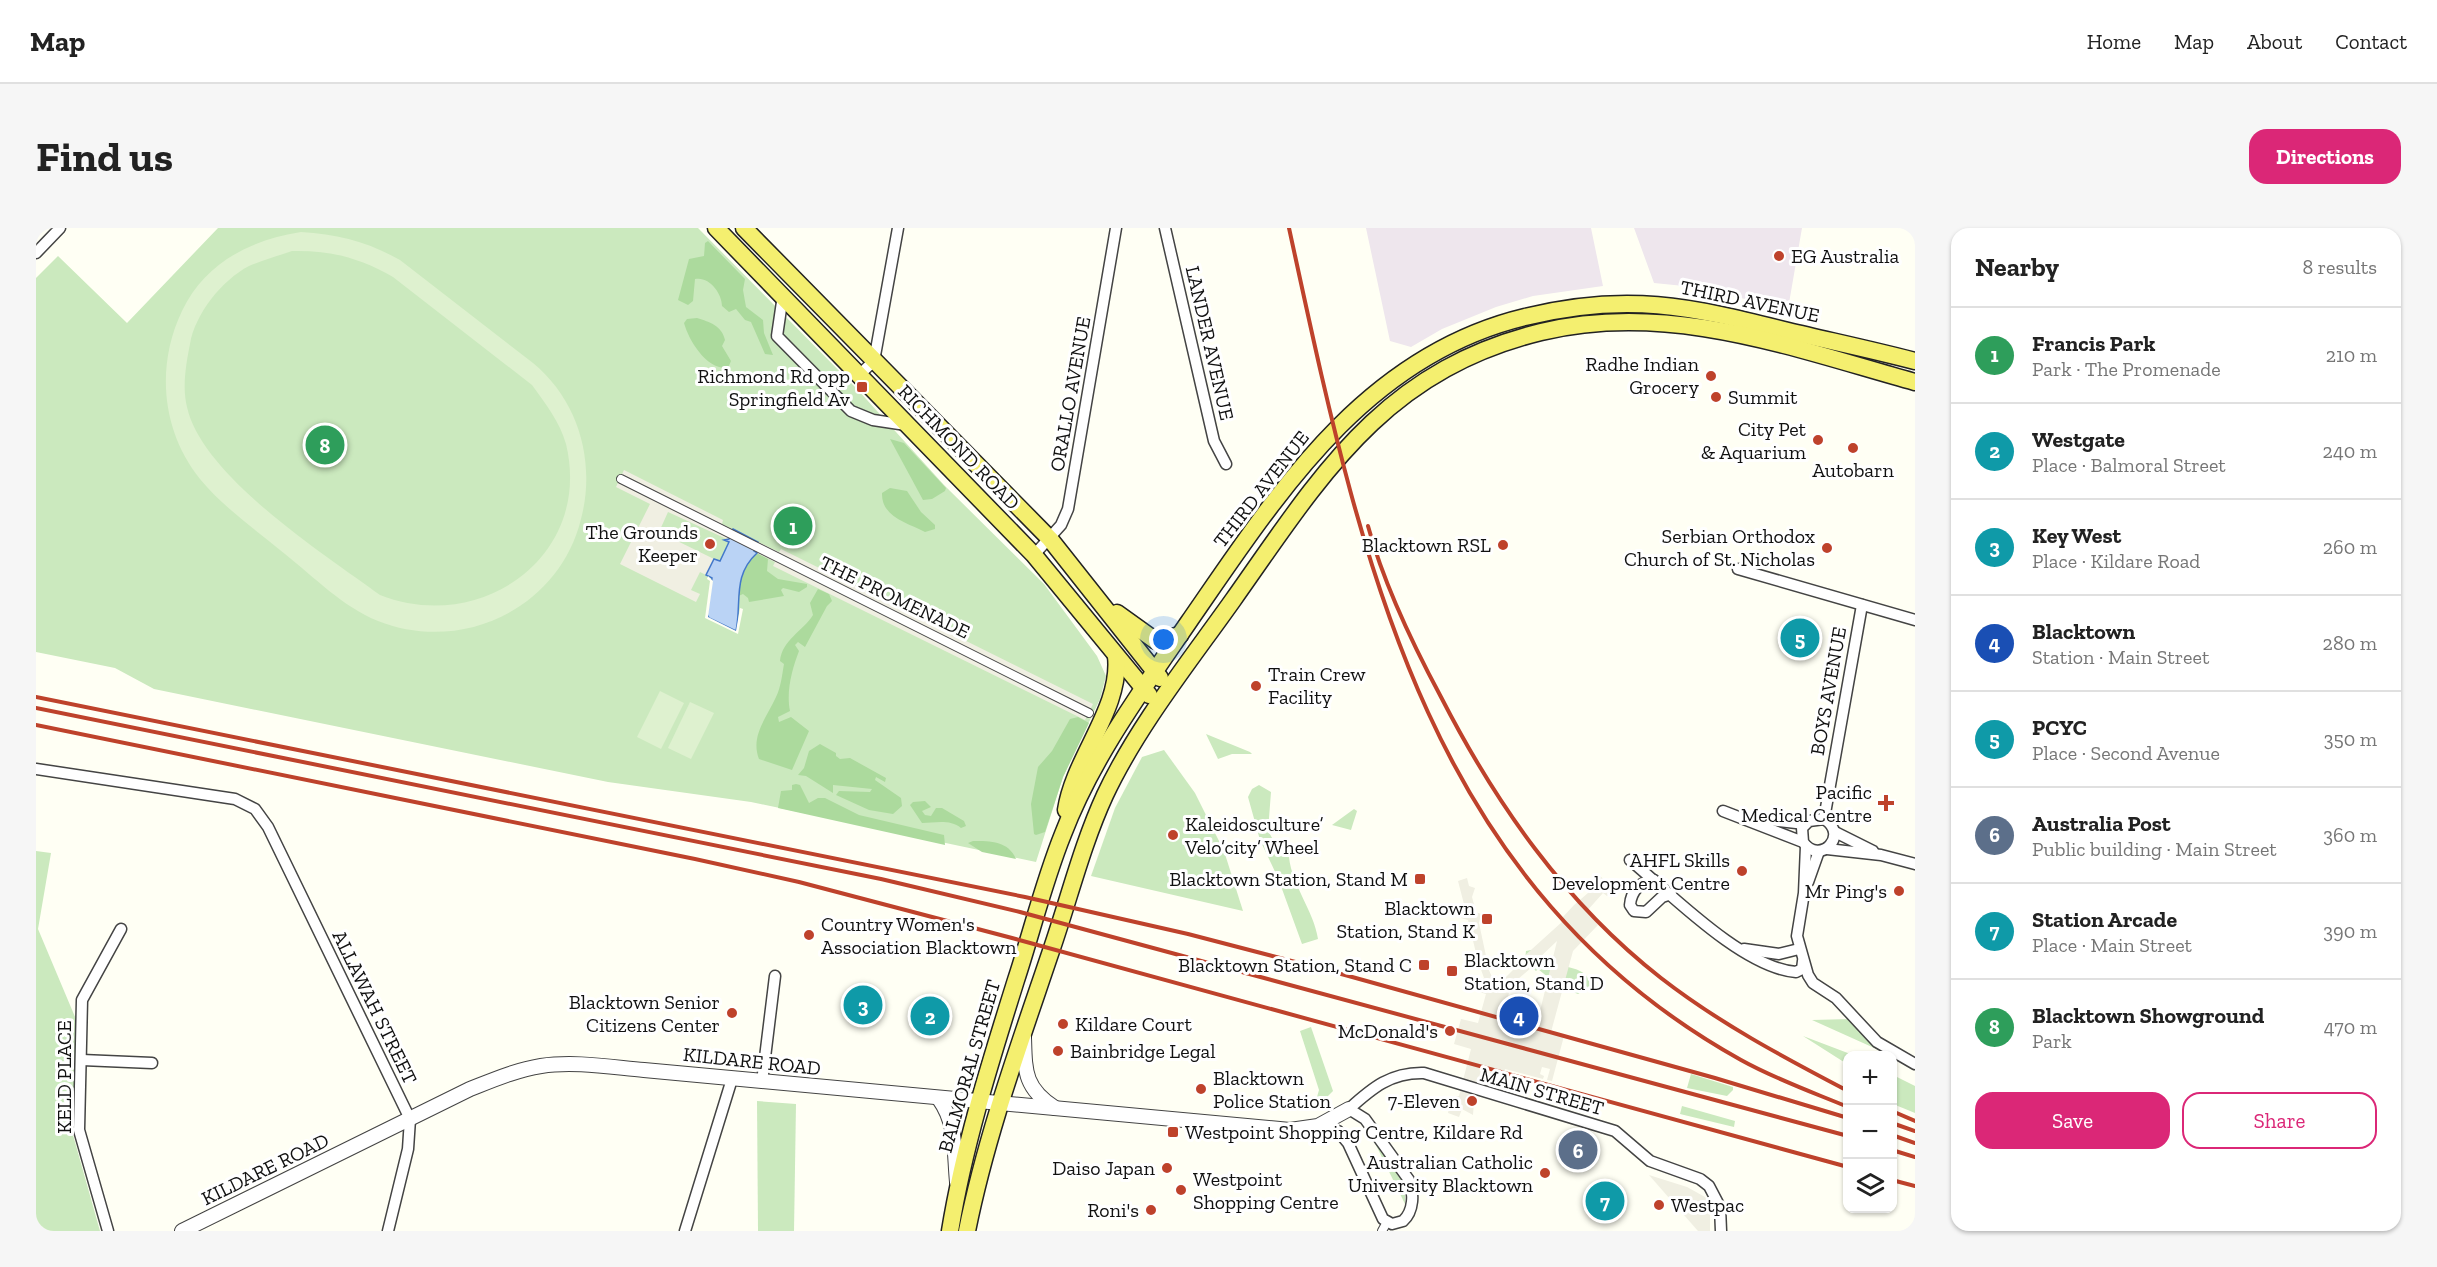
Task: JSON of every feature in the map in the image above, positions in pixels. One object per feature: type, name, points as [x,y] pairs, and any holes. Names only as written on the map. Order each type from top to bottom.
[{"type":"main road","name":"RICHMOND ROAD","points":[[716,228],[783,294],[1034,555],[1144,687],[1158,708]]},
{"type":"main road","name":"RICHMOND ROAD","points":[[744,228],[1050,539],[1170,691]]},
{"type":"main road","name":"THIRD AVENUE","points":[[1144,687],[1285,487],[1314,451],[1362,404],[1419,361],[1483,331],[1521,318],[1567,308],[1609,304],[1653,304],[1733,315],[1915,361]]},
{"type":"main road","name":"THIRD AVENUE","points":[[1158,708],[1326,469],[1382,411],[1434,374],[1471,357],[1518,339],[1572,326],[1632,321],[1664,322],[1726,331],[1915,382]]},
{"type":"main road","points":[[1093,594],[1149,638],[1165,640],[1180,635]]},
{"type":"main road","points":[[1063,832],[1067,804],[1078,769],[1115,687],[1118,671],[1116,656]]},
{"type":"main road","name":"BALMORAL STREET","points":[[950,1231],[957,1187],[978,1102],[1063,832],[1116,728],[1144,687]]},
{"type":"main road","name":"BALMORAL STREET","points":[[967,1231],[975,1192],[1002,1103],[1086,842],[1117,772],[1158,708]]},
{"type":"street","points":[[36,253],[60,228]]},
{"type":"street","points":[[859,375],[874,361],[898,228]]},
{"type":"street","name":"ORALLO AVENUE","points":[[1034,555],[1061,525],[1068,509],[1116,228]]},
{"type":"street","name":"LANDER AVENUE","points":[[1165,228],[1214,441],[1226,464]]},
{"type":"street","points":[[783,294],[777,336],[851,411],[873,420],[909,425]]},
{"type":"street","name":"THE PROMENADE","points":[[621,479],[1089,713]]},
{"type":"street","points":[[1738,569],[1915,620]]},
{"type":"street","name":"BOYS AVENUE","points":[[1824,819],[1862,604]]},
{"type":"street","name":"ALLAWAH STREET","points":[[36,769],[235,799],[255,809],[268,827],[410,1119],[408,1149],[388,1231]]},
{"type":"street","points":[[1723,811],[1747,818],[1804,844],[1823,850],[1881,855],[1915,864]]},
{"type":"street","points":[[1747,818],[1805,824]]},
{"type":"street","points":[[1881,855],[1835,831],[1824,819],[1814,818],[1805,824],[1801,833],[1804,844],[1804,893],[1797,936],[1799,949],[1813,983],[1836,998],[1877,1042],[1915,1064]]},
{"type":"street","points":[[1804,893],[1823,850],[1834,842],[1835,831]]},
{"type":"street","points":[[1630,860],[1735,947],[1758,961],[1792,972],[1802,969],[1803,961]]},
{"type":"street","points":[[1654,880],[1646,882],[1634,892],[1630,905],[1634,911],[1646,912],[1662,897],[1671,894]]},
{"type":"street","name":"KELD PLACE","points":[[108,1231],[80,1138],[82,1000],[121,929]]},
{"type":"street","points":[[1735,947],[1779,954],[1799,949]]},
{"type":"street","points":[[762,1082],[775,976]]},
{"type":"street","points":[[1024,1032],[1026,1076],[1037,1095],[1056,1109]]},
{"type":"street","points":[[82,1060],[152,1063]]},
{"type":"street","name":"KILDARE ROAD","points":[[182,1231],[495,1079],[541,1066],[591,1066],[1290,1130],[1318,1126],[1349,1109]]},
{"type":"street","name":"MAIN STREET","points":[[1349,1109],[1385,1080],[1405,1073],[1424,1073],[1472,1090],[1602,1126],[1615,1131],[1658,1165],[1706,1183],[1720,1207],[1720,1231]]},
{"type":"street","points":[[685,1231],[732,1079]]},
{"type":"street","points":[[939,1099],[951,1119],[954,1132],[957,1187]]},
{"type":"street","points":[[1318,1126],[1338,1131],[1348,1143],[1385,1226],[1398,1223],[1407,1218],[1412,1185],[1365,1119],[1349,1109]]},
{"type":"shaded area","points":[[1366,228],[1591,228],[1603,286],[1533,296],[1496,307],[1442,329],[1411,347],[1390,341]]},
{"type":"shaded area","points":[[1634,228],[1802,228],[1788,309],[1694,287],[1654,283]]},
{"type":"shaded area","points":[[624,470],[723,520],[722,524],[779,552],[781,549],[1093,704],[1085,720],[773,566],[775,562],[757,553],[668,512],[659,532],[714,559],[706,575],[700,572],[691,590],[700,594],[696,602],[620,564],[650,504],[616,487]]},
{"type":"shaded area","points":[[1600,876],[1615,889],[1607,896],[1603,893],[1586,912],[1598,925],[1573,951],[1551,1032],[1564,1036],[1552,1081],[1547,1080],[1550,1069],[1542,1067],[1540,1074],[1544,1076],[1543,1079],[1505,1069],[1504,1072],[1495,1070],[1492,1080],[1482,1077],[1479,1089],[1475,1089],[1473,1115],[1462,1109],[1459,1117],[1448,1113],[1452,1096],[1459,1096],[1471,1049],[1454,1044],[1461,1019],[1478,1023],[1486,994],[1476,991],[1478,988],[1486,990],[1488,983],[1480,980],[1484,978],[1479,964],[1472,962],[1476,953],[1468,920],[1461,918],[1465,908],[1458,881],[1467,878],[1469,886],[1475,888],[1472,897],[1476,912],[1481,914],[1479,923],[1486,956],[1489,957],[1487,966],[1493,979],[1501,982],[1522,961],[1521,959],[1563,921],[1561,919],[1574,905],[1595,887],[1593,884]],"holes":[[[1557,941],[1535,1032],[1501,1024],[1511,985],[1538,962],[1537,960]]]},
{"type":"shaded area","points":[[1649,1175],[1687,1187],[1705,1197],[1710,1206],[1710,1231],[1698,1231]]},
{"type":"green space","points":[[218,228],[698,228],[858,390],[944,485],[1044,584],[1097,656],[1106,676],[1100,699],[1063,777],[1036,862],[751,802],[608,782],[154,689],[115,668],[36,652],[36,278],[58,256],[127,323]]},
{"type":"green space","points":[[301,232],[340,237],[376,248],[400,260],[533,363],[562,395],[580,434],[585,455],[585,497],[581,519],[569,551],[552,578],[529,600],[502,616],[473,627],[442,632],[410,630],[378,621],[341,600],[241,518],[209,489],[187,460],[170,419],[166,375],[168,353],[182,311],[192,294],[216,267],[247,248]],"holes":[[[292,251],[344,256],[393,277],[532,385],[547,406],[566,444],[570,484],[563,520],[546,552],[521,576],[490,594],[455,604],[418,605],[380,595],[298,536],[240,486],[216,460],[197,433],[187,407],[185,384],[187,359],[193,333],[211,299],[229,280],[249,266]]]},
{"type":"green space","points":[[708,241],[745,279],[743,290],[746,307],[763,320],[764,333],[773,355],[765,354],[751,322],[745,320],[736,309],[729,312],[722,306],[720,296],[714,286],[705,280],[695,279],[693,301],[688,305],[678,300],[689,259],[704,256],[705,243]]},
{"type":"green space","points":[[697,318],[711,323],[721,331],[725,340],[722,346],[731,361],[728,368],[720,367],[706,359],[690,338],[684,323],[687,319]]},
{"type":"green space","points":[[890,439],[904,443],[946,488],[945,491],[932,499],[923,500]]},
{"type":"green space","points":[[890,488],[907,491],[921,512],[935,525],[935,529],[925,532],[891,514],[883,501],[882,493]]},
{"type":"green space","points":[[757,553],[768,559],[767,571],[778,579],[807,584],[807,587],[799,592],[783,588],[781,590],[784,596],[749,602],[743,594],[736,597],[748,559]]},
{"type":"green space","points":[[818,589],[829,594],[832,601],[805,647],[798,642],[795,645],[799,651],[790,681],[790,711],[778,717],[779,722],[791,717],[809,731],[792,770],[759,759],[758,735],[779,689],[784,664],[780,661],[782,654],[789,641],[813,615],[810,603]]},
{"type":"green space","points":[[660,691],[684,703],[661,749],[637,737]]},
{"type":"green space","points":[[690,702],[714,713],[691,759],[668,748]]},
{"type":"green space","points":[[1078,717],[1089,723],[1063,777],[1045,832],[1036,835],[1034,834],[1031,804],[1038,767],[1052,751],[1070,719]]},
{"type":"green space","points":[[1206,734],[1252,754],[1232,754],[1218,759]]},
{"type":"green space","points":[[820,744],[836,753],[840,759],[850,758],[886,778],[885,782],[876,777],[875,780],[901,798],[902,806],[893,814],[869,810],[836,795],[839,791],[870,792],[872,789],[833,785],[833,793],[806,776],[798,775],[804,768],[809,751]]},
{"type":"green space","points":[[1164,750],[1195,793],[1224,851],[1243,911],[1091,876],[1115,808],[1142,757]]},
{"type":"green space","points":[[792,785],[800,785],[809,803],[818,798],[825,798],[859,815],[944,835],[945,845],[778,808],[781,791],[792,790]]},
{"type":"green space","points":[[1259,785],[1271,792],[1268,831],[1281,853],[1289,857],[1294,878],[1312,918],[1318,939],[1302,944],[1278,878],[1260,840],[1248,797],[1252,789]]},
{"type":"green space","points":[[925,801],[931,807],[922,811],[925,815],[931,816],[936,808],[942,808],[964,821],[966,826],[961,828],[947,822],[922,823],[910,805],[913,802]]},
{"type":"green space","points":[[1354,809],[1357,811],[1351,830],[1332,825]]},
{"type":"green space","points":[[973,841],[1004,845],[1016,859],[982,852],[968,843]]},
{"type":"green space","points":[[36,851],[51,853],[38,929],[78,1024],[73,1135],[100,1231],[36,1231]]},
{"type":"green space","points":[[1531,950],[1545,959],[1545,962],[1580,971],[1589,979],[1590,986],[1578,994],[1560,987],[1538,969],[1536,971],[1525,960],[1526,951]]},
{"type":"green space","points":[[1851,1019],[1892,1051],[1881,1051],[1812,1020]]},
{"type":"green space","points":[[1311,1027],[1333,1091],[1313,1111],[1319,1090],[1300,1031]]},
{"type":"green space","points":[[1803,1036],[1843,1051],[1843,1061]]},
{"type":"green space","points":[[1897,1055],[1915,1069],[1897,1059]]},
{"type":"green space","points":[[1691,1074],[1733,1087],[1733,1090],[1727,1096],[1687,1088]]},
{"type":"green space","points":[[1897,1077],[1915,1086],[1915,1113],[1897,1106]]},
{"type":"green space","points":[[757,1101],[796,1104],[794,1231],[758,1231]]},
{"type":"green space","points":[[1682,1106],[1735,1121],[1734,1127],[1680,1114]]},
{"type":"green space","points":[[1369,1131],[1405,1182],[1405,1204]]},
{"type":"water","points":[[733,529],[758,542],[754,551],[757,553],[749,562],[741,580],[736,631],[709,618],[707,614],[712,578],[706,575],[714,559],[720,561],[729,542],[724,540],[729,539]]},
{"type":"pier","points":[[708,576],[713,581],[708,617],[736,631],[740,608],[743,609],[738,634],[705,618],[710,581],[707,579]]},
{"type":"railway","points":[[1289,228],[1345,471],[1379,588],[1422,700],[1477,805],[1546,901],[1633,987],[1741,1060],[1843,1105]]},
{"type":"railway","points":[[1368,526],[1382,570],[1400,613],[1462,737],[1509,813],[1564,884],[1594,918],[1661,978],[1752,1039],[1843,1088]]},
{"type":"railway","points":[[36,697],[1025,897],[1188,934],[1345,975],[1715,1078],[1843,1116]]},
{"type":"railway","points":[[36,708],[881,879],[1020,912],[1843,1135]]},
{"type":"railway","points":[[36,725],[799,882],[1012,938],[1843,1166]]},
{"type":"railway","points":[[1897,1113],[1915,1121]]},
{"type":"railway","points":[[1897,1125],[1915,1131]]},
{"type":"railway","points":[[1897,1137],[1915,1143]]},
{"type":"railway","points":[[1897,1152],[1915,1157]]},
{"type":"railway","points":[[1897,1181],[1915,1186]]},
{"type":"place","name":"EG Australia","points":[[1779,256]]},
{"type":"place","name":"Radhe Indian Grocery","points":[[1711,376]]},
{"type":"place","name":"Richmond Rd opp Springfield Av","points":[[862,387]]},
{"type":"place","name":"Summit","points":[[1716,397]]},
{"type":"place","name":"City Pet & Aquarium","points":[[1818,440]]},
{"type":"place","name":"Blacktown Showground","points":[[325,445]]},
{"type":"place","name":"Autobarn","points":[[1853,448]]},
{"type":"place","name":"Francis Park","points":[[793,526]]},
{"type":"place","name":"The Grounds Keeper","points":[[710,544]]},
{"type":"place","name":"Blacktown RSL","points":[[1503,545]]},
{"type":"place","name":"Serbian Orthodox Church of St. Nicholas","points":[[1827,548]]},
{"type":"place","name":"PCYC","points":[[1800,638]]},
{"type":"place","name":"Train Crew Facility","points":[[1256,686]]},
{"type":"place","name":"Pacific Medical Centre","points":[[1886,803]]},
{"type":"place","name":"Kaleidosculture’ Velo’city’ Wheel","points":[[1173,835]]},
{"type":"place","name":"AHFL Skills Development Centre","points":[[1742,871]]},
{"type":"place","name":"Blacktown Station, Stand M","points":[[1420,879]]},
{"type":"place","name":"Mr Ping's","points":[[1899,891]]},
{"type":"place","name":"Blacktown Station, Stand K","points":[[1487,919]]},
{"type":"place","name":"Country Women's Association Blacktown","points":[[809,935]]},
{"type":"place","name":"Blacktown Station, Stand C","points":[[1424,965]]},
{"type":"place","name":"Blacktown Station, Stand D","points":[[1452,971]]},
{"type":"place","name":"Key West","points":[[863,1005]]},
{"type":"place","name":"Blacktown Senior Citizens Center","points":[[732,1013]]},
{"type":"place","name":"Westgate","points":[[930,1016]]},
{"type":"place","name":"Blacktown","points":[[1519,1016]]},
{"type":"place","name":"Kildare Court","points":[[1063,1024]]},
{"type":"place","name":"McDonald's","points":[[1450,1031]]},
{"type":"place","name":"Bainbridge Legal","points":[[1058,1051]]},
{"type":"place","name":"Blacktown Police Station","points":[[1201,1089]]},
{"type":"place","name":"7-Eleven","points":[[1472,1101]]},
{"type":"place","name":"Westpoint Shopping Centre, Kildare Rd","points":[[1173,1132]]},
{"type":"place","name":"Australia Post","points":[[1578,1150]]},
{"type":"place","name":"Daiso Japan","points":[[1167,1168]]},
{"type":"place","name":"Australian Catholic University Blacktown","points":[[1545,1173]]},
{"type":"place","name":"Westpoint Shopping Centre","points":[[1181,1190]]},
{"type":"place","name":"Station Arcade","points":[[1605,1201]]},
{"type":"place","name":"Westpac","points":[[1659,1205]]},
{"type":"place","name":"Roni's","points":[[1151,1210]]}]
